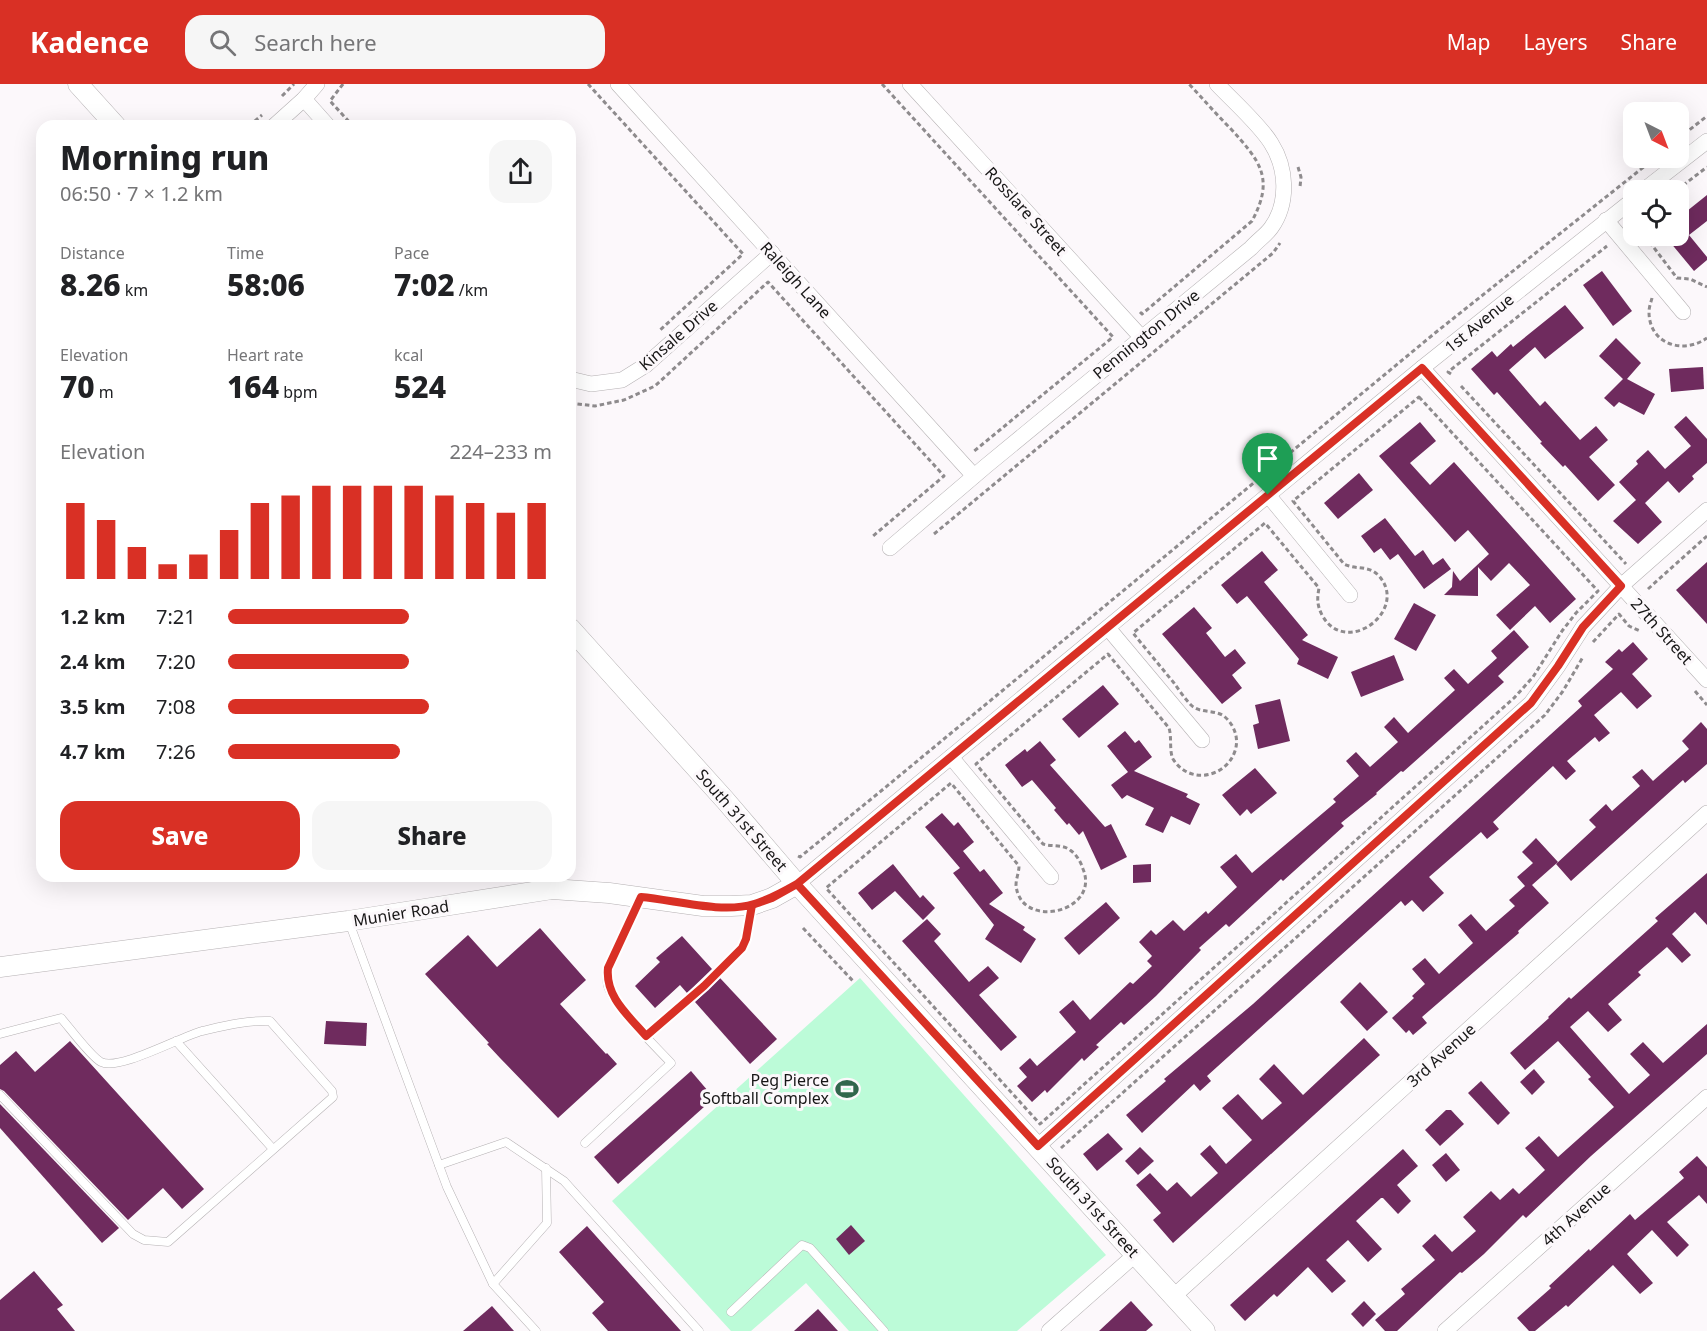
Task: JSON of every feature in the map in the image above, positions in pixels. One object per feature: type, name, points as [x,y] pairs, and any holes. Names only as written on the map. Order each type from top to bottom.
[{"type":"street","points":[[78,84],[111,120]]},
{"type":"street","points":[[281,120],[304,99],[316,84]]},
{"type":"street","name":"Raleigh Lane","points":[[618,84],[974,476]]},
{"type":"street","name":"Rosslare Street","points":[[910,84],[1142,338]]},
{"type":"street","name":"Pennington Drive","points":[[890,548],[1251,248],[1271,227],[1282,205],[1284,183],[1279,160],[1270,142],[1217,84]]},
{"type":"street","points":[[304,99],[323,120]]},
{"type":"street","points":[[1657,180],[1707,141]]},
{"type":"street","name":"1st Avenue","points":[[797,884],[1422,368],[1623,207]]},
{"type":"street","points":[[1606,220],[1683,312]]},
{"type":"street","name":"Kinsale Drive","points":[[576,380],[591,384],[622,380],[646,365],[772,253]]},
{"type":"street","name":"27th Street","points":[[1422,368],[1707,680]]},
{"type":"street","points":[[1268,495],[1350,594]]},
{"type":"street","points":[[1038,1146],[1531,703],[1583,627],[1621,586],[1707,510]]},
{"type":"street","points":[[1108,628],[1202,740]]},
{"type":"street","name":"South 31st Street","points":[[576,635],[725,800],[797,884],[1206,1331]]},
{"type":"street","points":[[951,757],[1051,877]]},
{"type":"street","name":"3rd Avenue","points":[[1174,1296],[1707,813]]},
{"type":"street","name":"Munier Road","points":[[0,967],[348,921],[552,889],[641,897],[704,906],[752,905],[772,898],[797,884]]},
{"type":"street","name":"4th Avenue","points":[[1445,1331],[1707,1097]]},
{"type":"street","points":[[1049,1331],[1136,1254]]},
{"type":"lane","points":[[585,1143],[671,1063],[618,1004],[610,991],[607,980],[608,968],[641,897]]},
{"type":"lane","points":[[646,1036],[704,986],[742,948],[746,939],[752,905]]},
{"type":"lane","points":[[348,921],[447,1187],[493,1284],[536,1331]]},
{"type":"lane","points":[[0,1034],[61,1018],[99,1062],[110,1065],[200,1032],[256,1020],[270,1021],[332,1091],[333,1097],[168,1242],[144,1240],[133,1234],[0,1095]]},
{"type":"lane","points":[[176,1041],[273,1149]]},
{"type":"lane","points":[[439,1165],[506,1142],[564,1181],[699,1331]]},
{"type":"lane","points":[[493,1284],[547,1223],[546,1168]]},
{"type":"lane","points":[[731,1312],[802,1245],[810,1248],[884,1331]]},
{"type":"path","points":[[343,84],[330,101],[347,120]]},
{"type":"path","points":[[588,84],[742,254],[651,338]]},
{"type":"path","points":[[882,84],[1113,336],[973,452]]},
{"type":"path","points":[[1142,314],[1252,221],[1261,204],[1263,187],[1261,169],[1253,154],[1189,84]]},
{"type":"path","points":[[1689,130],[1707,116]]},
{"type":"path","points":[[1689,181],[1707,167]]},
{"type":"path","points":[[792,849],[800,857],[1436,333],[1642,168]]},
{"type":"path","points":[[1611,243],[1448,372],[1627,565]]},
{"type":"path","points":[[1653,246],[1677,278],[1690,279],[1707,287]]},
{"type":"path","points":[[576,404],[595,406],[624,400],[655,386],[768,282],[944,476],[873,536]]},
{"type":"path","points":[[1652,298],[1649,311],[1651,323],[1658,336],[1667,343],[1681,347],[1693,345],[1707,338]]},
{"type":"path","points":[[1648,589],[1707,536]]},
{"type":"path","points":[[1061,1148],[1545,715],[1579,668],[1588,648],[1619,614],[1629,626],[1640,630],[1647,638]]},
{"type":"path","points":[[1692,688],[1707,705]]},
{"type":"path","points":[[803,928],[853,981]]},
{"type":"green space","name":"Peg Pierce Softball Complex","points":[[860,978],[1106,1255],[1017,1331],[849,1331],[806,1283],[751,1331],[731,1331],[612,1201]]},
{"type":"building","points":[[1707,195],[1707,221],[1689,235],[1689,209]]},
{"type":"building","points":[[1689,235],[1707,257],[1707,260],[1694,271],[1673,246],[1689,246]]},
{"type":"building","points":[[1602,271],[1632,311],[1613,326],[1583,285]]},
{"type":"building","points":[[1565,305],[1584,328],[1545,359],[1535,347],[1509,370],[1540,406],[1545,401],[1580,440],[1596,426],[1608,440],[1589,457],[1615,485],[1598,501],[1565,465],[1563,467],[1540,443],[1542,442],[1497,392],[1494,395],[1471,369],[1492,351],[1497,357],[1511,344],[1513,347]]},
{"type":"building","points":[[1616,338],[1641,363],[1627,379],[1655,394],[1644,415],[1619,402],[1614,407],[1604,398],[1623,379],[1599,356]]},
{"type":"building","points":[[1703,367],[1704,389],[1671,392],[1669,369]]},
{"type":"building","points":[[1686,416],[1707,439],[1707,463],[1692,476],[1694,479],[1679,493],[1668,481],[1645,503],[1662,522],[1638,544],[1613,521],[1636,500],[1619,482],[1638,464],[1636,461],[1648,450],[1665,469],[1691,446],[1674,427]]},
{"type":"building","points":[[1420,422],[1436,441],[1410,463],[1430,485],[1454,462],[1576,599],[1550,623],[1535,606],[1510,630],[1496,615],[1530,585],[1509,563],[1491,581],[1478,567],[1478,596],[1444,595],[1452,587],[1453,571],[1460,581],[1489,554],[1468,530],[1455,542],[1379,456]]},
{"type":"building","points":[[1359,473],[1373,490],[1338,519],[1324,503]]},
{"type":"building","points":[[1385,518],[1415,556],[1423,550],[1433,565],[1443,558],[1451,569],[1424,589],[1398,554],[1390,560],[1381,548],[1374,553],[1361,536]]},
{"type":"building","points":[[1262,551],[1278,570],[1264,582],[1308,635],[1302,640],[1338,657],[1328,679],[1297,664],[1299,659],[1247,596],[1237,604],[1221,585]]},
{"type":"building","points":[[1707,562],[1707,624],[1676,590]]},
{"type":"building","points":[[1414,603],[1436,615],[1416,651],[1394,639]]},
{"type":"building","points":[[1194,607],[1212,628],[1206,633],[1225,657],[1235,649],[1246,663],[1232,675],[1242,688],[1222,704],[1162,634]]},
{"type":"building","points":[[1514,630],[1529,647],[1498,676],[1504,682],[1403,772],[1401,771],[1341,823],[1344,826],[1283,881],[1281,879],[1229,927],[1226,924],[1199,948],[1201,950],[1156,996],[1124,1025],[1121,1022],[1096,1045],[1099,1047],[1084,1061],[1082,1058],[1047,1093],[1045,1090],[1032,1102],[1017,1086],[1027,1077],[1019,1068],[1030,1058],[1037,1066],[1076,1032],[1059,1012],[1073,1000],[1090,1020],[1130,982],[1133,984],[1152,966],[1147,961],[1152,956],[1139,942],[1151,930],[1156,935],[1173,920],[1184,931],[1206,911],[1208,914],[1237,887],[1220,867],[1236,854],[1252,873],[1336,802],[1333,799],[1359,776],[1346,761],[1356,752],[1370,767],[1398,742],[1384,727],[1394,717],[1408,733],[1455,690],[1444,678],[1454,669],[1468,684],[1497,658],[1491,651]]},
{"type":"building","points":[[1633,642],[1648,659],[1632,674],[1652,696],[1637,709],[1621,692],[1594,715],[1610,733],[1599,742],[1595,737],[1567,761],[1576,771],[1566,780],[1553,766],[1493,822],[1499,829],[1487,839],[1481,832],[1429,877],[1444,893],[1423,912],[1412,900],[1405,906],[1401,901],[1207,1076],[1211,1081],[1200,1091],[1194,1084],[1142,1133],[1126,1115],[1166,1081],[1164,1079],[1253,1004],[1582,706],[1578,701],[1613,669],[1605,662],[1619,649],[1622,652]]},
{"type":"building","points":[[1394,655],[1404,680],[1361,697],[1351,672]]},
{"type":"building","points":[[1103,685],[1119,704],[1079,738],[1062,719]]},
{"type":"building","points":[[1280,699],[1290,741],[1258,749],[1253,725],[1259,723],[1255,705]]},
{"type":"building","points":[[1701,722],[1707,729],[1707,764],[1685,783],[1683,780],[1571,881],[1556,864],[1596,827],[1589,820],[1606,804],[1612,811],[1640,786],[1632,777],[1642,769],[1653,781],[1689,749],[1682,741]]},
{"type":"building","points":[[1125,731],[1135,743],[1139,740],[1152,757],[1134,771],[1188,794],[1186,797],[1200,804],[1190,825],[1171,816],[1163,833],[1145,825],[1154,808],[1127,795],[1122,799],[1111,785],[1128,772],[1107,746]]},
{"type":"building","points":[[1040,741],[1056,760],[1050,765],[1105,827],[1111,824],[1127,857],[1101,870],[1083,831],[1079,835],[1069,823],[1067,825],[1032,780],[1022,787],[1005,765],[1025,749],[1027,752]]},
{"type":"building","points":[[1255,768],[1277,793],[1251,814],[1247,809],[1240,816],[1222,795]]},
{"type":"building","points":[[942,813],[954,826],[958,822],[974,842],[963,851],[980,872],[984,869],[1003,893],[989,904],[1025,927],[1023,930],[1036,939],[1021,963],[985,939],[994,925],[953,873],[960,868],[925,827]]},
{"type":"building","points":[[1536,838],[1558,862],[1532,885],[1549,903],[1518,931],[1519,933],[1422,1017],[1427,1023],[1413,1035],[1409,1030],[1406,1033],[1392,1018],[1414,998],[1412,996],[1425,984],[1412,969],[1425,958],[1439,974],[1473,943],[1458,925],[1471,914],[1486,931],[1515,906],[1509,900],[1525,886],[1517,877],[1533,863],[1522,852]]},
{"type":"building","points":[[893,864],[920,898],[923,895],[935,908],[923,920],[895,891],[872,910],[858,893]]},
{"type":"building","points":[[1151,864],[1151,882],[1133,883],[1133,865]]},
{"type":"building","points":[[1707,873],[1707,925],[1695,912],[1672,934],[1691,955],[1682,963],[1667,947],[1638,972],[1641,975],[1608,1004],[1622,1020],[1608,1032],[1588,1011],[1570,1027],[1629,1094],[1650,1075],[1630,1054],[1643,1042],[1663,1063],[1707,1024],[1707,1054],[1591,1156],[1526,1218],[1523,1215],[1484,1254],[1462,1273],[1460,1272],[1397,1331],[1385,1331],[1375,1320],[1405,1294],[1401,1289],[1435,1260],[1422,1246],[1435,1234],[1452,1252],[1476,1231],[1463,1217],[1491,1191],[1500,1200],[1513,1188],[1519,1194],[1545,1170],[1525,1148],[1539,1136],[1558,1157],[1614,1107],[1588,1079],[1591,1077],[1558,1041],[1525,1070],[1510,1053],[1569,997],[1571,999],[1658,921],[1655,918]]},
{"type":"building","points":[[1106,902],[1120,918],[1079,955],[1064,938]]},
{"type":"building","points":[[927,919],[941,934],[934,941],[969,982],[988,966],[999,978],[979,995],[1017,1037],[1001,1051],[902,941]]},
{"type":"building","points":[[540,928],[586,980],[560,1004],[617,1064],[558,1118],[487,1044],[489,1043],[425,974],[468,935],[497,967]]},
{"type":"building","points":[[682,936],[712,969],[687,993],[680,985],[655,1008],[635,986],[660,962],[656,958]]},
{"type":"building","points":[[720,978],[777,1039],[750,1064],[695,1002]]},
{"type":"building","points":[[1360,982],[1388,1012],[1367,1031],[1340,1002]]},
{"type":"building","points":[[326,1021],[367,1023],[366,1046],[324,1044]]},
{"type":"building","points":[[1364,1038],[1380,1055],[1173,1243],[1153,1220],[1161,1213],[1136,1185],[1150,1173],[1167,1191],[1177,1182],[1191,1197],[1218,1173],[1200,1154],[1210,1145],[1226,1164],[1252,1140],[1222,1108],[1238,1094],[1262,1120],[1282,1103],[1259,1079],[1274,1064],[1303,1095]]},
{"type":"building","points":[[70,1041],[204,1189],[182,1209],[163,1188],[128,1220],[0,1089],[0,1065],[16,1051],[35,1072]]},
{"type":"building","points":[[1534,1069],[1545,1082],[1532,1095],[1520,1082]]},
{"type":"building","points":[[691,1071],[714,1098],[618,1184],[594,1157]]},
{"type":"building","points":[[1481,1081],[1510,1113],[1498,1125],[1468,1093]]},
{"type":"building","points":[[0,1104],[119,1228],[102,1243],[0,1128]]},
{"type":"building","points":[[1446,1110],[1451,1110],[1464,1124],[1440,1146],[1425,1130]]},
{"type":"building","points":[[1108,1133],[1123,1149],[1097,1171],[1083,1154]]},
{"type":"building","points":[[1140,1147],[1154,1161],[1138,1175],[1125,1161]]},
{"type":"building","points":[[1403,1149],[1418,1166],[1397,1185],[1411,1201],[1398,1214],[1381,1198],[1356,1221],[1382,1249],[1368,1262],[1348,1240],[1326,1260],[1346,1281],[1332,1293],[1308,1267],[1277,1297],[1274,1294],[1245,1321],[1230,1305]]},
{"type":"building","points":[[1446,1153],[1460,1170],[1446,1182],[1432,1165]]},
{"type":"building","points":[[1697,1156],[1707,1167],[1707,1204],[1699,1195],[1667,1222],[1689,1245],[1677,1257],[1652,1230],[1627,1254],[1653,1283],[1640,1294],[1613,1265],[1568,1307],[1566,1305],[1535,1331],[1529,1331],[1517,1318],[1551,1288],[1549,1286],[1589,1249],[1590,1251],[1630,1214],[1635,1220],[1684,1178],[1679,1172]]},
{"type":"building","points":[[851,1225],[865,1241],[849,1255],[836,1239]]},
{"type":"building","points":[[587,1226],[681,1331],[608,1331],[592,1313],[604,1302],[559,1252]]},
{"type":"building","points":[[34,1271],[63,1305],[57,1309],[75,1331],[0,1331],[0,1300]]},
{"type":"building","points":[[1131,1301],[1153,1325],[1146,1331],[1099,1331]]},
{"type":"building","points":[[1364,1301],[1376,1314],[1363,1327],[1351,1314]]},
{"type":"building","points":[[492,1306],[514,1331],[463,1331]]},
{"type":"building","points":[[818,1309],[838,1331],[794,1331]]},
{"type":"place","name":"Peg Pierce Softball Complex","points":[[847,1089]]},
{"type":"route","points":[[1268,495],[797,884],[772,898],[752,905],[704,906],[641,897],[608,968],[607,980],[610,991],[618,1004],[646,1036],[704,986],[742,948],[746,939],[752,905],[772,898],[797,884],[1038,1146],[1531,703],[1583,627],[1621,586],[1422,368],[1268,495]]}]
